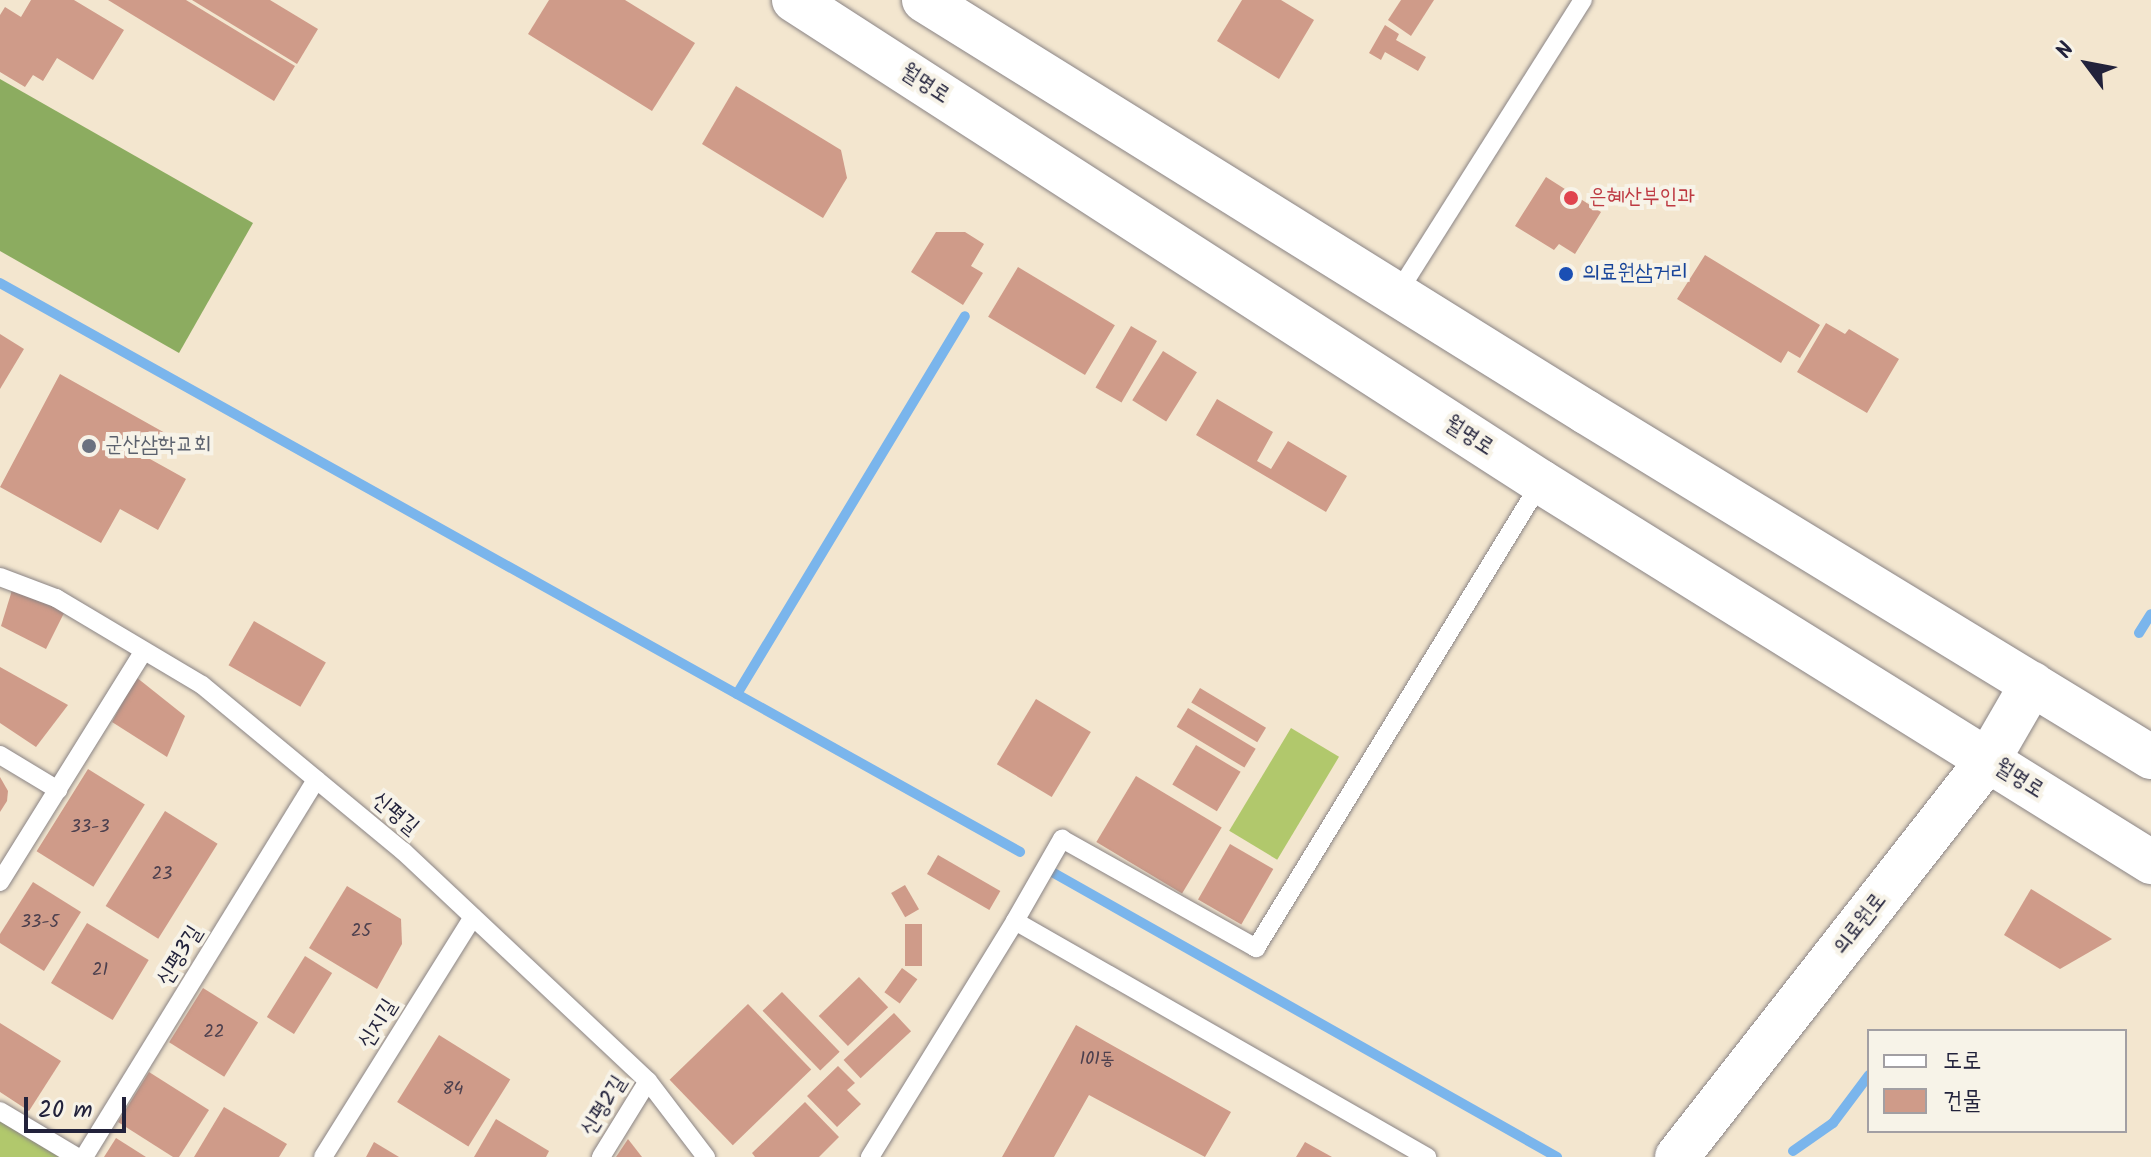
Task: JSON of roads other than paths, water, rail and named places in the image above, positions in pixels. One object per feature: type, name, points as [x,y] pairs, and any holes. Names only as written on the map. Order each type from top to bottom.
[{"type":"street","name":"월명로","points":[[794,0],[1541,482],[2151,862]]},
{"type":"street","points":[[924,0],[2151,757]]},
{"type":"street","name":"의료원로","points":[[1677,1157],[1988,760],[2032,684]]},
{"type":"lane","points":[[1397,294],[1583,0]]},
{"type":"lane","points":[[870,1157],[1062,839],[1256,948],[1541,482]]},
{"type":"lane","name":"신평길","points":[[0,577],[56,598],[202,685],[403,851],[648,1081],[706,1157]]},
{"type":"lane","points":[[0,882],[144,651]]},
{"type":"lane","points":[[0,755],[58,790]]},
{"type":"lane","name":"신평3길","points":[[84,1157],[316,780]]},
{"type":"lane","name":"신지길","points":[[323,1157],[473,917]]},
{"type":"lane","points":[[1015,921],[1427,1157]]},
{"type":"lane","name":"신평2길","points":[[601,1157],[648,1081]]},
{"type":"lane","points":[[0,1111],[77,1157]]},
{"type":"waterway","points":[[0,283],[1020,852]]},
{"type":"waterway","points":[[737,694],[965,316]]},
{"type":"waterway","points":[[2139,633],[2151,614]]},
{"type":"waterway","points":[[1052,872],[1557,1157]]},
{"type":"waterway","points":[[1793,1151],[1833,1123],[1867,1078]]},
{"type":"place","name":"은혜산부인과","points":[[1571,198]]},
{"type":"place","name":"의료원삼거리","points":[[1566,274]]},
{"type":"place","name":"군산삼학교회","points":[[89,446]]}]
